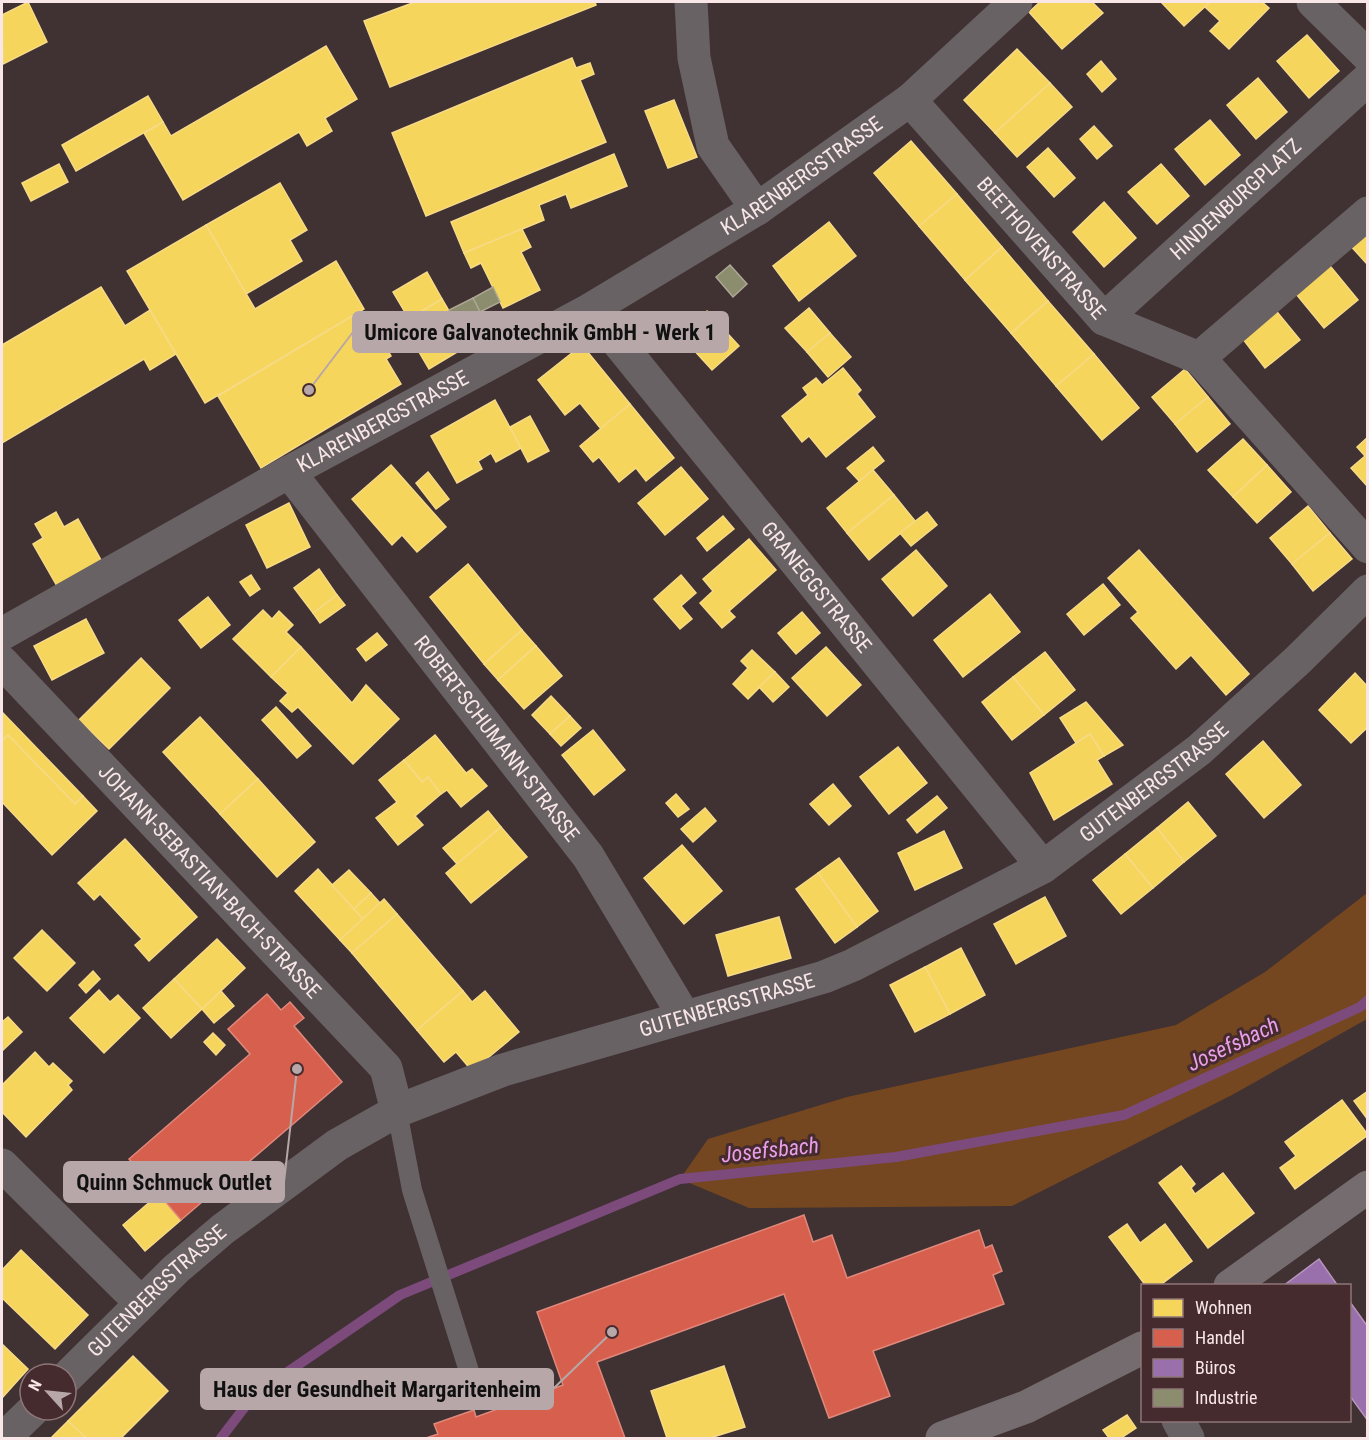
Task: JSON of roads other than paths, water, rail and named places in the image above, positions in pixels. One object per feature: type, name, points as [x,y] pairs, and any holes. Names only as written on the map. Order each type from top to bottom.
[{"type":"main road","points":[[1233,1284],[1368,1187]]},
{"type":"main road","points":[[942,1438],[1026,1407],[1141,1353]]},
{"type":"street","points":[[691,2],[694,58],[713,146],[757,209]]},
{"type":"street","name":"KLARENBERGSTRASSE","points":[[2,634],[289,472],[591,309],[757,209],[910,100],[1016,2]]},
{"type":"street","points":[[1313,2],[1368,56]]},
{"type":"street","name":"HINDENBURGPLATZ","points":[[1104,319],[1368,79]]},
{"type":"street","name":"BEETHOVENSTRASSE","points":[[910,100],[1104,319],[1199,358],[1368,547]]},
{"type":"street","points":[[1199,358],[1368,213]]},
{"type":"street","name":"GRANEGGSTRASSE","points":[[591,309],[1043,867]]},
{"type":"street","name":"ROBERT-SCHUMANN-STRASSE","points":[[289,472],[588,856],[684,1016]]},
{"type":"street","name":"GUTENBERGSTRASSE","points":[[78,1366],[141,1303],[223,1229],[337,1145],[397,1111],[503,1070],[824,977],[853,965],[1043,867],[1199,750],[1298,660],[1368,591]]},
{"type":"street","name":"JOHANN-SEBASTIAN-BACH-STRASSE","points":[[2,662],[386,1068],[397,1111]]},
{"type":"street","points":[[2,1165],[141,1303]]},
{"type":"street","points":[[4,1438],[21,1422]]},
{"type":"street","points":[[1179,1422],[1188,1438]]},
{"type":"lane","points":[[397,1111],[412,1190],[469,1371]]},
{"type":"waterway","name":"Josefsbach","points":[[221,1438],[254,1395],[400,1295],[680,1179],[896,1157],[1124,1115],[1360,1007],[1368,1000]]},
{"type":"place","name":"Umicore Galvanotechnik GmbH - Werk 1","points":[[309,390]]},
{"type":"place","name":"Quinn Schmuck Outlet","points":[[297,1069]]},
{"type":"place","name":"Haus der Gesundheit Margaritenheim","points":[[612,1332]]}]
